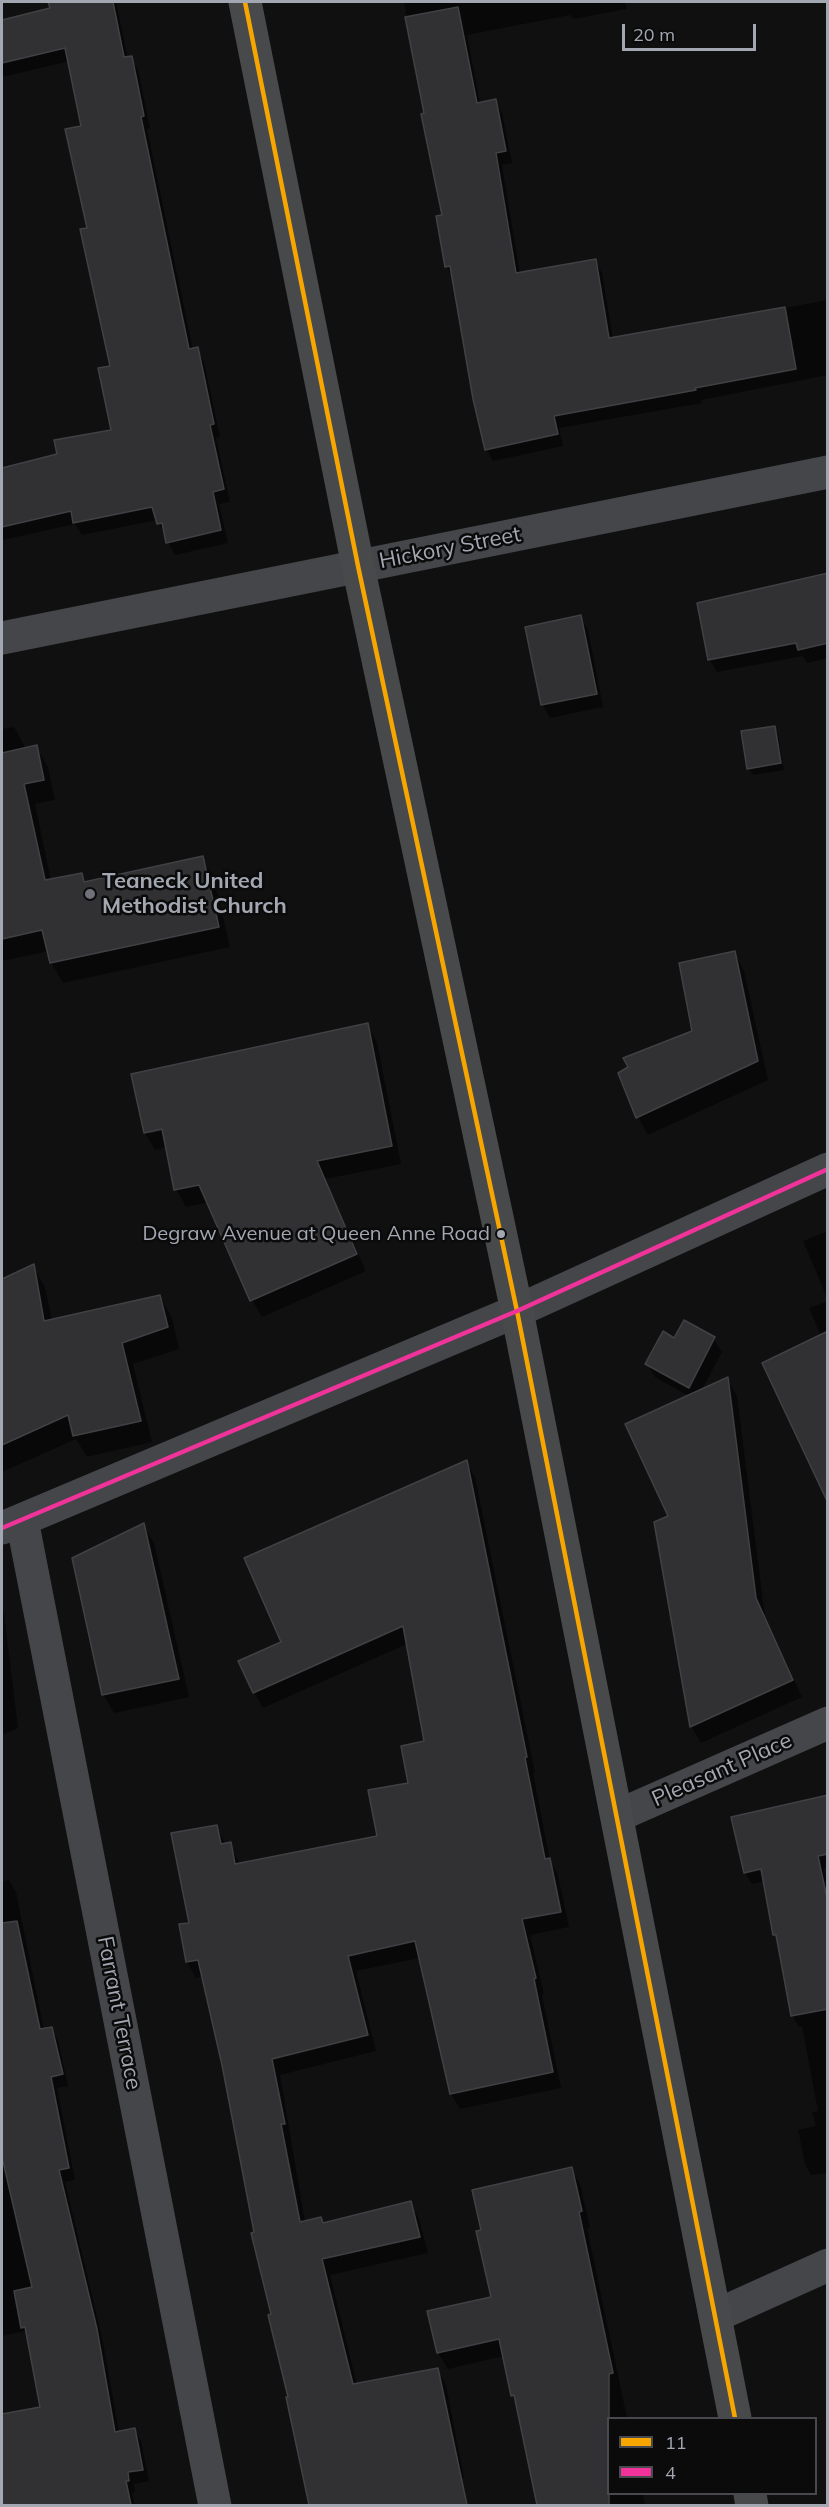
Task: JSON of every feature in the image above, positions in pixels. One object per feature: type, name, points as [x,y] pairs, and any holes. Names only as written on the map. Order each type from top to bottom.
[{"type":"main road","points":[[245,2],[358,566],[517,1311],[735,2417]]},
{"type":"street","name":"Hickory Street","points":[[2,638],[828,472]]},
{"type":"street","points":[[12,1524],[517,1311],[828,1169]]},
{"type":"street","name":"Farrant Terrace","points":[[12,1524],[215,2505]]},
{"type":"street","name":"Pleasant Place","points":[[617,1816],[828,1723]]},
{"type":"street","points":[[715,2316],[828,2265]]},
{"type":"building","points":[[48,2],[113,2],[124,57],[132,56],[144,116],[141,117],[189,349],[198,347],[214,424],[210,425],[224,489],[213,492],[221,530],[166,543],[162,523],[157,524],[152,507],[73,523],[71,511],[2,527],[2,468],[57,454],[54,440],[111,430],[98,368],[110,366],[80,229],[87,228],[65,129],[81,126],[65,48],[2,63],[2,20],[50,8]]},
{"type":"building","points":[[458,7],[477,103],[496,99],[506,151],[496,153],[516,273],[596,259],[609,338],[785,307],[796,369],[554,416],[558,434],[485,450],[473,399],[450,266],[445,267],[436,216],[442,215],[421,114],[424,113],[405,17]]},
{"type":"building","points":[[828,573],[828,643],[798,650],[796,643],[708,660],[697,603]]},
{"type":"building","points":[[581,615],[597,694],[541,705],[525,627]]},
{"type":"building","points":[[775,726],[781,763],[747,769],[741,731]]},
{"type":"building","points":[[37,745],[44,780],[24,784],[45,880],[82,873],[84,882],[203,856],[219,927],[50,963],[42,930],[2,939],[2,753]]},
{"type":"building","points":[[735,951],[758,1061],[636,1118],[618,1073],[628,1067],[623,1058],[692,1031],[679,963]]},
{"type":"building","points":[[368,1023],[392,1146],[317,1161],[357,1254],[250,1301],[199,1185],[174,1190],[162,1129],[144,1133],[131,1074]]},
{"type":"building","points":[[34,1264],[44,1321],[160,1295],[168,1327],[122,1343],[141,1421],[73,1436],[68,1415],[2,1445],[2,1279]]},
{"type":"building","points":[[684,1320],[715,1337],[689,1388],[645,1364],[663,1331],[674,1338]]},
{"type":"building","points":[[828,1331],[828,1503],[762,1363]]},
{"type":"building","points":[[728,1377],[756,1598],[793,1680],[690,1727],[654,1522],[668,1516],[625,1424]]},
{"type":"building","points":[[467,1460],[527,1757],[525,1758],[545,1859],[550,1858],[561,1912],[522,1919],[536,1978],[534,1979],[553,2072],[450,2094],[415,1941],[348,1956],[368,2035],[272,2059],[285,2124],[281,2124],[300,2222],[321,2217],[323,2223],[411,2201],[420,2237],[322,2259],[353,2384],[438,2368],[467,2505],[309,2505],[286,2397],[288,2397],[268,2315],[271,2314],[251,2233],[254,2232],[222,2065],[198,1960],[186,1962],[179,1924],[189,1923],[171,1833],[217,1825],[221,1844],[231,1842],[235,1864],[377,1836],[368,1790],[408,1783],[401,1746],[424,1741],[403,1626],[253,1693],[238,1661],[281,1642],[244,1558]]},
{"type":"building","points":[[144,1523],[179,1679],[102,1695],[72,1558]]},
{"type":"building","points":[[828,1795],[828,1854],[818,1856],[828,1903],[828,2009],[791,2016],[761,1869],[744,1873],[731,1817]]},
{"type":"building","points":[[17,1921],[40,2029],[52,2027],[63,2074],[51,2077],[69,2168],[59,2170],[97,2329],[115,2432],[135,2428],[143,2470],[128,2472],[129,2481],[126,2481],[131,2505],[2,2505],[2,2414],[40,2407],[25,2327],[21,2328],[14,2291],[32,2287],[2,2157],[2,1923]]},
{"type":"building","points":[[572,2167],[582,2211],[579,2212],[613,2373],[609,2374],[609,2417],[607,2417],[609,2505],[537,2505],[514,2395],[511,2396],[499,2339],[437,2353],[427,2311],[491,2297],[476,2231],[481,2230],[472,2190]]},
{"type":"transit line","name":"11","points":[[245,2],[358,566],[517,1311],[735,2417]]},
{"type":"transit line","name":"4","points":[[2,1528],[517,1311],[828,1169]]},
{"type":"place","name":"Teaneck United Methodist Church","points":[[90,894]]},
{"type":"place","name":"Degraw Avenue at Queen Anne Road","points":[[501,1234]]}]
